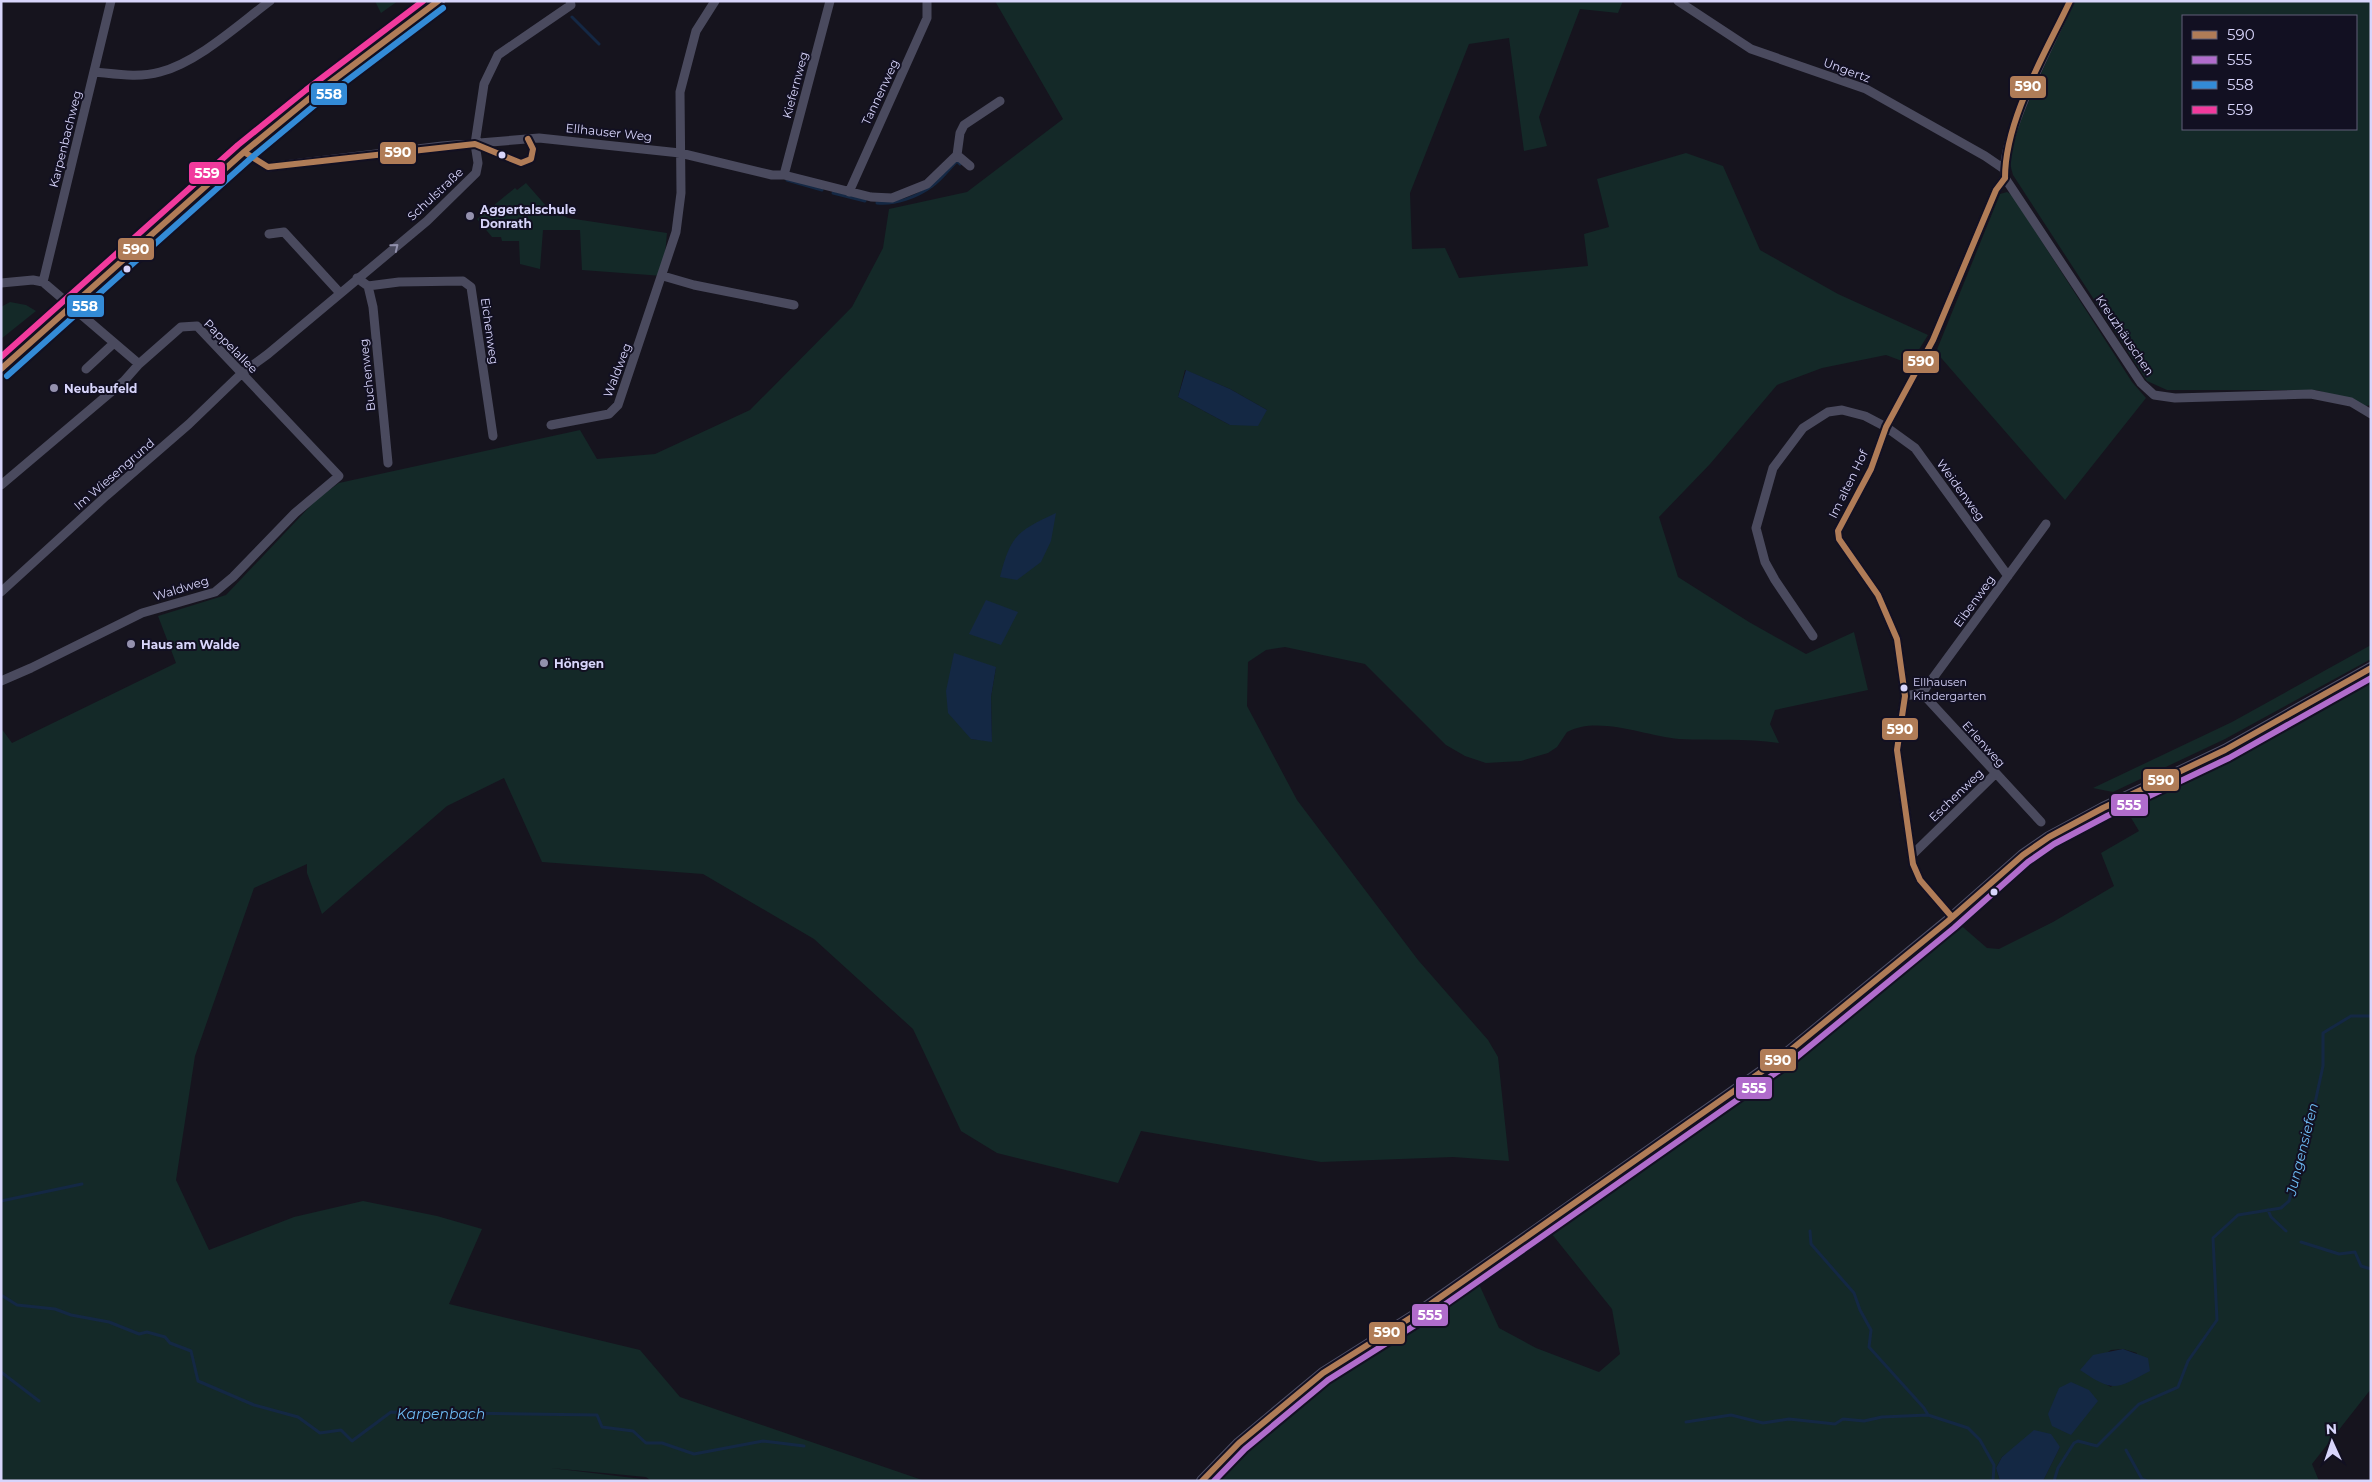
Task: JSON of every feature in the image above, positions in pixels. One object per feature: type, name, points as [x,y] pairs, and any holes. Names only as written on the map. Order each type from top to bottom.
[{"type":"main road","points":[[1,368],[244,152],[311,97],[438,1]]},
{"type":"street","name":"Karpenbachweg","points":[[43,282],[111,1]]},
{"type":"street","points":[[94,72],[138,75],[160,72],[194,57],[270,1]]},
{"type":"street","name":"Schulstraße","points":[[242,373],[428,221],[471,178],[476,172],[478,163],[475,144],[484,84],[498,54],[571,5],[570,1]]},
{"type":"street","name":"Waldweg","points":[[551,425],[609,414],[618,405],[663,276],[676,232],[681,193],[680,92],[696,31],[715,1]]},
{"type":"street","name":"Kiefernweg","points":[[784,175],[830,1]]},
{"type":"street","name":"Tannenweg","points":[[849,192],[927,18],[927,1]]},
{"type":"street","name":"Ungertz","points":[[1678,1],[1751,49],[1866,89],[1985,156],[2004,173]]},
{"type":"street","points":[[2004,173],[2009,138],[2070,1]]},
{"type":"street","points":[[970,166],[957,154],[960,133],[964,126],[1000,101]]},
{"type":"street","name":"Ellhauser Weg","points":[[244,152],[268,166],[442,146],[539,138],[680,153],[772,175],[784,175],[871,197],[892,198],[927,184],[957,154]]},
{"type":"street","name":"Kreuzhäuschen","points":[[2004,173],[2141,383],[2154,396],[2175,398],[2311,394],[2351,402],[2371,414]]},
{"type":"street","name":"Im alten Hof","points":[[1952,917],[1920,880],[1913,864],[1897,750],[1905,696],[1896,640],[1889,617],[1878,595],[1839,539],[1838,531],[1871,469],[1886,427],[1932,340],[2004,173]]},
{"type":"street","points":[[269,234],[284,232],[340,293]]},
{"type":"street","points":[[663,276],[694,286],[794,305]]},
{"type":"street","points":[[357,278],[368,286]]},
{"type":"street","points":[[1,283],[33,280],[43,282],[139,364]]},
{"type":"street","name":"Eichenweg","points":[[368,286],[399,282],[463,281],[472,287],[493,436]]},
{"type":"street","name":"Buchenweg","points":[[368,286],[373,307],[388,463]]},
{"type":"street","name":"Pappelallee","points":[[1,485],[124,381],[139,364],[181,327],[197,326],[339,476]]},
{"type":"street","points":[[86,369],[114,343]]},
{"type":"street","name":"Im Wiesengrund","points":[[1,592],[106,496],[189,424],[242,373]]},
{"type":"street","name":"Weidenweg","points":[[1813,636],[1775,580],[1759,543],[1756,528],[1772,468],[1803,428],[1828,412],[1842,410],[1865,416],[1886,427],[1916,448],[2008,576]]},
{"type":"street","name":"Waldweg","points":[[1,681],[32,668],[142,613],[188,598],[214,592],[233,577],[295,513],[339,476]]},
{"type":"street","name":"Eibenweg","points":[[1922,693],[2046,524]]},
{"type":"street","points":[[1202,1481],[1239,1443],[1323,1373],[1415,1315],[1781,1058],[1952,917],[1994,879],[2049,837],[2103,808],[2225,750],[2371,668]]},
{"type":"street","points":[[1905,696],[1922,693]]},
{"type":"street","name":"Erlenweg","points":[[1922,693],[2041,822]]},
{"type":"street","name":"Eschenweg","points":[[1912,855],[1995,774]]},
{"type":"green space","points":[[375,1],[398,1],[381,13]]},
{"type":"green space","points":[[995,1],[1623,1],[1618,13],[1580,9],[1539,117],[1547,146],[1524,151],[1509,38],[1469,44],[1410,193],[1412,249],[1445,248],[1459,278],[1588,266],[1584,234],[1609,227],[1597,179],[1686,153],[1723,166],[1760,250],[1838,294],[1928,335],[1910,364],[1886,355],[1822,368],[1777,385],[1710,464],[1659,517],[1678,577],[1749,622],[1806,654],[1854,632],[1868,690],[1775,710],[1770,724],[1779,743],[1679,739],[1622,728],[1593,726],[1579,727],[1567,732],[1557,747],[1548,753],[1521,761],[1486,763],[1465,756],[1446,745],[1365,664],[1285,647],[1266,650],[1248,662],[1247,706],[1297,800],[1418,960],[1488,1040],[1498,1057],[1509,1161],[1453,1157],[1321,1162],[1141,1131],[1118,1183],[997,1153],[961,1131],[913,1029],[814,939],[703,874],[542,862],[504,778],[447,806],[322,914],[307,873],[307,864],[254,888],[195,1056],[176,1180],[209,1250],[294,1217],[363,1201],[437,1216],[482,1229],[449,1304],[640,1350],[680,1397],[925,1481],[1,1481],[1,728],[12,743],[176,663],[158,616],[226,595],[318,498],[339,483],[580,430],[597,459],[655,454],[750,410],[852,307],[883,248],[889,209],[967,192],[1063,119]],"holes":[[[1185,370],[1230,389],[1267,410],[1230,425],[1178,397]],[[996,667],[991,697],[992,741],[971,739]],[[551,1468],[646,1477],[650,1480]]]},
{"type":"green space","points":[[2073,1],[2371,1],[2371,405],[2366,406],[2317,390],[2167,390],[2147,381],[2013,175],[2009,160],[2018,126]]},
{"type":"green space","points":[[526,183],[548,208],[568,218],[667,233],[663,276],[582,270],[580,230],[543,230],[540,269],[520,264],[519,241],[502,241],[501,237],[492,237],[477,219],[515,188],[517,190]]},
{"type":"green space","points":[[2007,192],[2012,195],[2132,382],[2146,398],[2065,500],[1936,352],[2000,194]]},
{"type":"green space","points":[[10,302],[26,305],[36,311],[1,339],[1,307]]},
{"type":"green space","points":[[2371,645],[2371,659],[2225,739],[2113,792],[2093,788],[2232,722]]},
{"type":"green space","points":[[2371,674],[2371,1389],[2312,1464],[2319,1481],[2043,1481],[2060,1447],[2030,1436],[2002,1457],[1996,1468],[2000,1481],[1213,1481],[1268,1427],[1326,1378],[1420,1316],[1478,1282],[1499,1328],[1536,1348],[1599,1372],[1620,1354],[1612,1309],[1547,1228],[1785,1063],[1957,922],[1987,948],[1999,949],[2053,922],[2114,886],[2101,853],[2139,831],[2124,806],[2182,779]],"holes":[[[2123,1349],[2137,1353],[2111,1387],[2081,1370],[2111,1350]]]},
{"type":"water","points":[[1186,370],[1230,389],[1267,410],[1258,426],[1230,425],[1178,397]]},
{"type":"water","points":[[1056,513],[1051,541],[1041,562],[1017,580],[1000,577],[1008,551],[1018,536],[1024,530]]},
{"type":"water","points":[[986,600],[1018,612],[1001,645],[969,634]]},
{"type":"water","points":[[954,653],[996,667],[991,697],[992,742],[971,739],[948,713],[946,691]]},
{"type":"water","points":[[2123,1349],[2148,1358],[2150,1371],[2130,1382],[2115,1386],[2100,1382],[2080,1370],[2093,1355]]},
{"type":"water","points":[[2071,1382],[2089,1390],[2098,1401],[2071,1435],[2052,1426],[2048,1414],[2059,1388]]},
{"type":"water","points":[[2034,1430],[2051,1434],[2060,1447],[2043,1481],[2000,1481],[1996,1468],[2002,1457]]},
{"type":"waterway","points":[[572,17],[599,44]]},
{"type":"waterway","points":[[877,203],[891,203],[920,194],[942,178],[957,161],[960,164]]},
{"type":"waterway","points":[[787,180],[822,190]]},
{"type":"waterway","points":[[833,193],[865,201]]},
{"type":"waterway","name":"Jungensiefen","points":[[2054,1481],[2058,1468],[2074,1443],[2078,1441],[2097,1446],[2139,1404],[2178,1387],[2188,1361],[2217,1320],[2213,1238],[2238,1215],[2281,1208],[2289,1201],[2310,1126],[2323,1066],[2323,1033],[2351,1016],[2370,1016]]},
{"type":"waterway","points":[[1,1201],[82,1184]]},
{"type":"waterway","points":[[2268,1210],[2271,1217],[2286,1231]]},
{"type":"waterway","points":[[1810,1231],[1811,1244],[1854,1293],[1860,1310],[1871,1330],[1869,1347],[1924,1408],[1928,1415]]},
{"type":"waterway","points":[[2301,1242],[2339,1254],[2355,1252],[2361,1266],[2371,1269]]},
{"type":"waterway","name":"Karpenbach","points":[[1,1295],[17,1305],[55,1309],[71,1315],[109,1322],[139,1334],[147,1332],[165,1337],[170,1343],[191,1351],[198,1381],[254,1405],[298,1417],[320,1433],[341,1430],[352,1441],[391,1412],[597,1415],[602,1427],[633,1431],[646,1443],[662,1443],[694,1454],[763,1441],[804,1446]]},
{"type":"waterway","points":[[1,1372],[39,1401]]},
{"type":"waterway","points":[[1686,1422],[1731,1415],[1763,1423],[1789,1419],[1835,1424],[1843,1419],[1864,1421],[1882,1417],[1928,1415],[1968,1428],[1980,1440],[1994,1465],[1993,1481]]},
{"type":"waterway","points":[[2126,1450],[2142,1479],[2147,1481]]},
{"type":"transit line","name":"559","points":[[1,357],[238,145],[306,90],[423,1]]},
{"type":"transit line","name":"590","points":[[1,369],[244,152],[311,97],[438,1]]},
{"type":"transit line","name":"590","points":[[2005,178],[2007,156],[2019,110],[2038,65],[2070,1]]},
{"type":"transit line","name":"558","points":[[7,376],[250,159],[316,104],[443,8]]},
{"type":"transit line","name":"590","points":[[244,152],[268,167],[475,144],[521,163],[531,159],[533,149],[528,139]]},
{"type":"transit line","name":"590","points":[[1952,917],[1920,880],[1913,864],[1897,750],[1905,696],[1897,639],[1878,595],[1839,539],[1838,531],[1871,469],[1886,427],[1933,340],[1996,190],[2005,178]]},
{"type":"transit line","name":"590","points":[[1202,1481],[1239,1443],[1323,1373],[1415,1315],[1781,1058],[1948,921],[2023,855],[2049,837],[2103,808],[2225,750],[2371,668]]},
{"type":"transit line","name":"555","points":[[1214,1481],[1245,1449],[1328,1380],[1420,1322],[1787,1065],[1954,928],[2028,862],[2054,844],[2107,816],[2229,758],[2371,678]]},
{"type":"place","name":"Aggertalschule Donrath","points":[[470,216]]},
{"type":"place","name":"Neubaufeld","points":[[54,388]]},
{"type":"place","name":"Haus am Walde","points":[[131,644]]},
{"type":"place","name":"Höngen","points":[[544,663]]},
{"type":"place","name":"Ellhausen Kindergarten","points":[[1904,688]]}]
